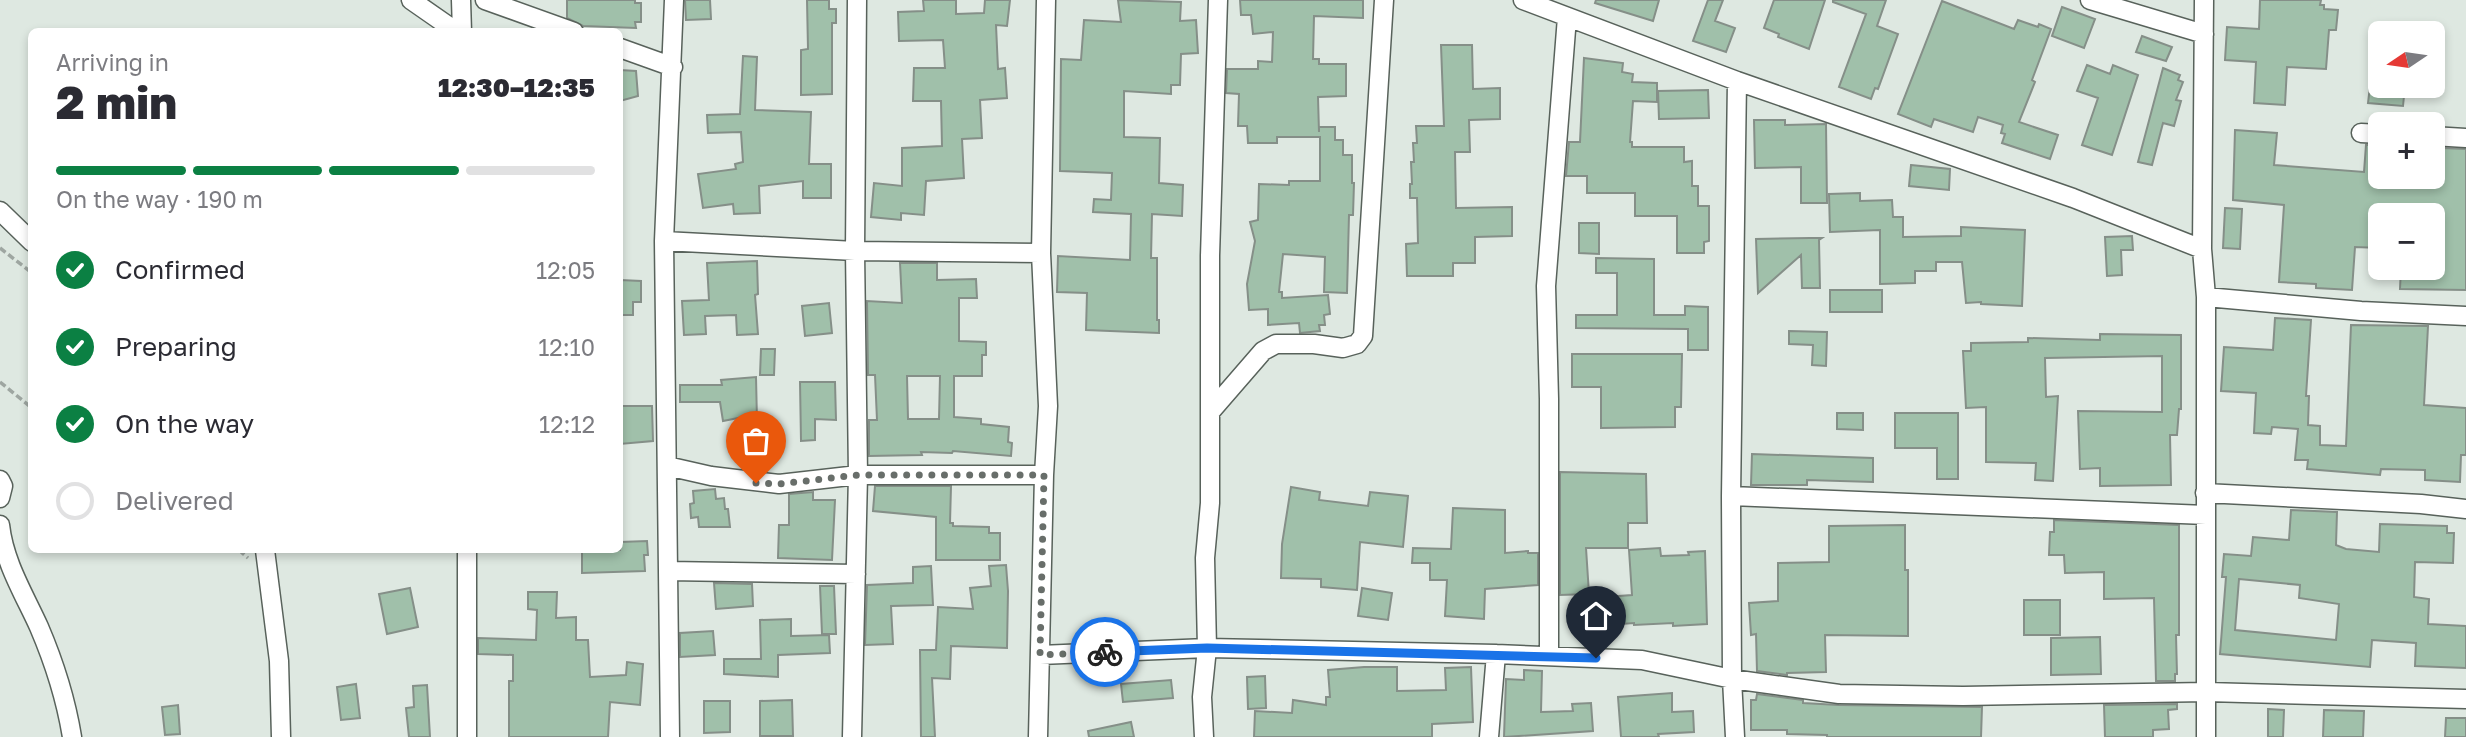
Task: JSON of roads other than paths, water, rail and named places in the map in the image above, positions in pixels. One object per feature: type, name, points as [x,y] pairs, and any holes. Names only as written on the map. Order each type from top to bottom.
[{"type":"street","points":[[411,0],[453,28]]},
{"type":"street","points":[[459,28],[461,0]]},
{"type":"street","points":[[485,0],[563,28]]},
{"type":"street","points":[[670,737],[664,241],[674,0]]},
{"type":"street","points":[[852,737],[858,475],[855,251],[857,0]]},
{"type":"street","points":[[1038,737],[1048,406],[1041,253],[1046,0]]},
{"type":"street","points":[[1204,737],[1202,697],[1207,648],[1205,558],[1210,503],[1210,256],[1218,0]]},
{"type":"street","points":[[1211,411],[1264,351],[1276,344],[1314,344],[1343,348],[1357,344],[1363,336],[1384,0]]},
{"type":"street","points":[[1524,0],[1737,81],[2073,198],[2202,249]]},
{"type":"street","points":[[2090,0],[2204,34]]},
{"type":"street","points":[[2204,0],[2202,249],[2206,297],[2206,737]]},
{"type":"street","points":[[1549,656],[1546,286],[1567,17]]},
{"type":"street","points":[[623,49],[673,66]]},
{"type":"street","points":[[1735,737],[1731,496],[1737,81]]},
{"type":"street","points":[[2361,133],[2368,133]]},
{"type":"street","points":[[2445,137],[2466,138]]},
{"type":"street","points":[[0,211],[28,239]]},
{"type":"street","points":[[664,241],[855,251],[1041,253]]},
{"type":"street","points":[[2206,297],[2361,311],[2466,316]]},
{"type":"street","points":[[667,466],[711,476],[779,484],[858,475],[1044,475]]},
{"type":"street","points":[[0,480],[3,486],[0,498]]},
{"type":"street","points":[[2205,493],[2421,504],[2466,509]]},
{"type":"street","points":[[1731,496],[2206,515]]},
{"type":"street","points":[[0,525],[10,565],[54,664],[72,737]]},
{"type":"street","points":[[467,553],[467,737]]},
{"type":"street","points":[[257,555],[279,661],[281,737]]},
{"type":"street","points":[[668,571],[856,574]]},
{"type":"street","points":[[1040,655],[1207,648],[1496,654],[1642,660],[1732,680],[1839,694],[1964,696],[2207,692],[2466,699]]},
{"type":"street","points":[[1489,737],[1496,654]]}]
